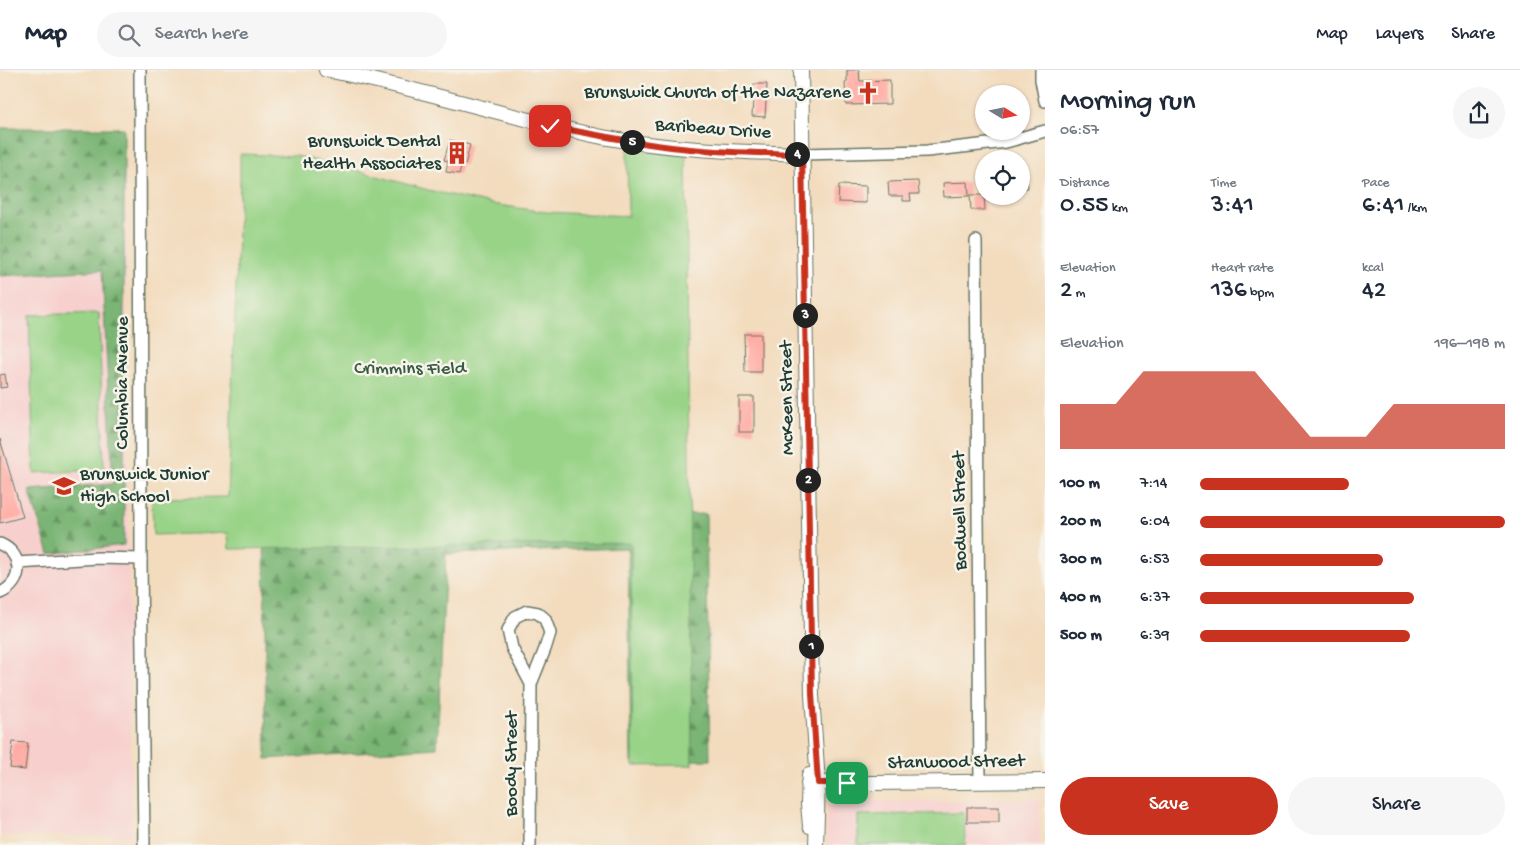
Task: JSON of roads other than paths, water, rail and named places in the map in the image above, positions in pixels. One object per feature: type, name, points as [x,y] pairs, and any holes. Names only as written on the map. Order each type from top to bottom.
[{"type":"street","name":"Columbia Avenue","points":[[140,70],[144,845]]},
{"type":"street","name":"Baribeau Drive","points":[[326,70],[550,126],[603,137],[684,148],[802,154],[936,150],[1006,142],[1045,131]]},
{"type":"street","name":"McKeen Street","points":[[802,70],[813,783],[816,845]]},
{"type":"street","points":[[1041,70],[1045,101]]},
{"type":"street","name":"Bodwell Street","points":[[976,241],[980,782]]},
{"type":"street","points":[[0,544],[12,553],[17,562],[18,574],[10,588],[0,593]]},
{"type":"street","points":[[17,562],[98,558],[142,559]]},
{"type":"street","name":"Boody Street","points":[[530,684],[512,648],[508,630],[515,617],[528,611],[538,613],[544,619],[550,633],[545,650],[530,684],[530,845]]},
{"type":"street","name":"Stanwood Street","points":[[813,783],[1045,781]]},
{"type":"street","name":"McKeen Street","points":[[812,845],[808,804],[813,783]]},
{"type":"place","name":"Brunswick Church of the Nazarene","points":[[868,93]]},
{"type":"place","name":"Brunswick Dental Health Associates","points":[[457,153]]},
{"type":"place","name":"Brunswick Junior High School","points":[[64,486]]},
{"type":"park label","name":"Crimmins Field","points":[[410,369]]}]
